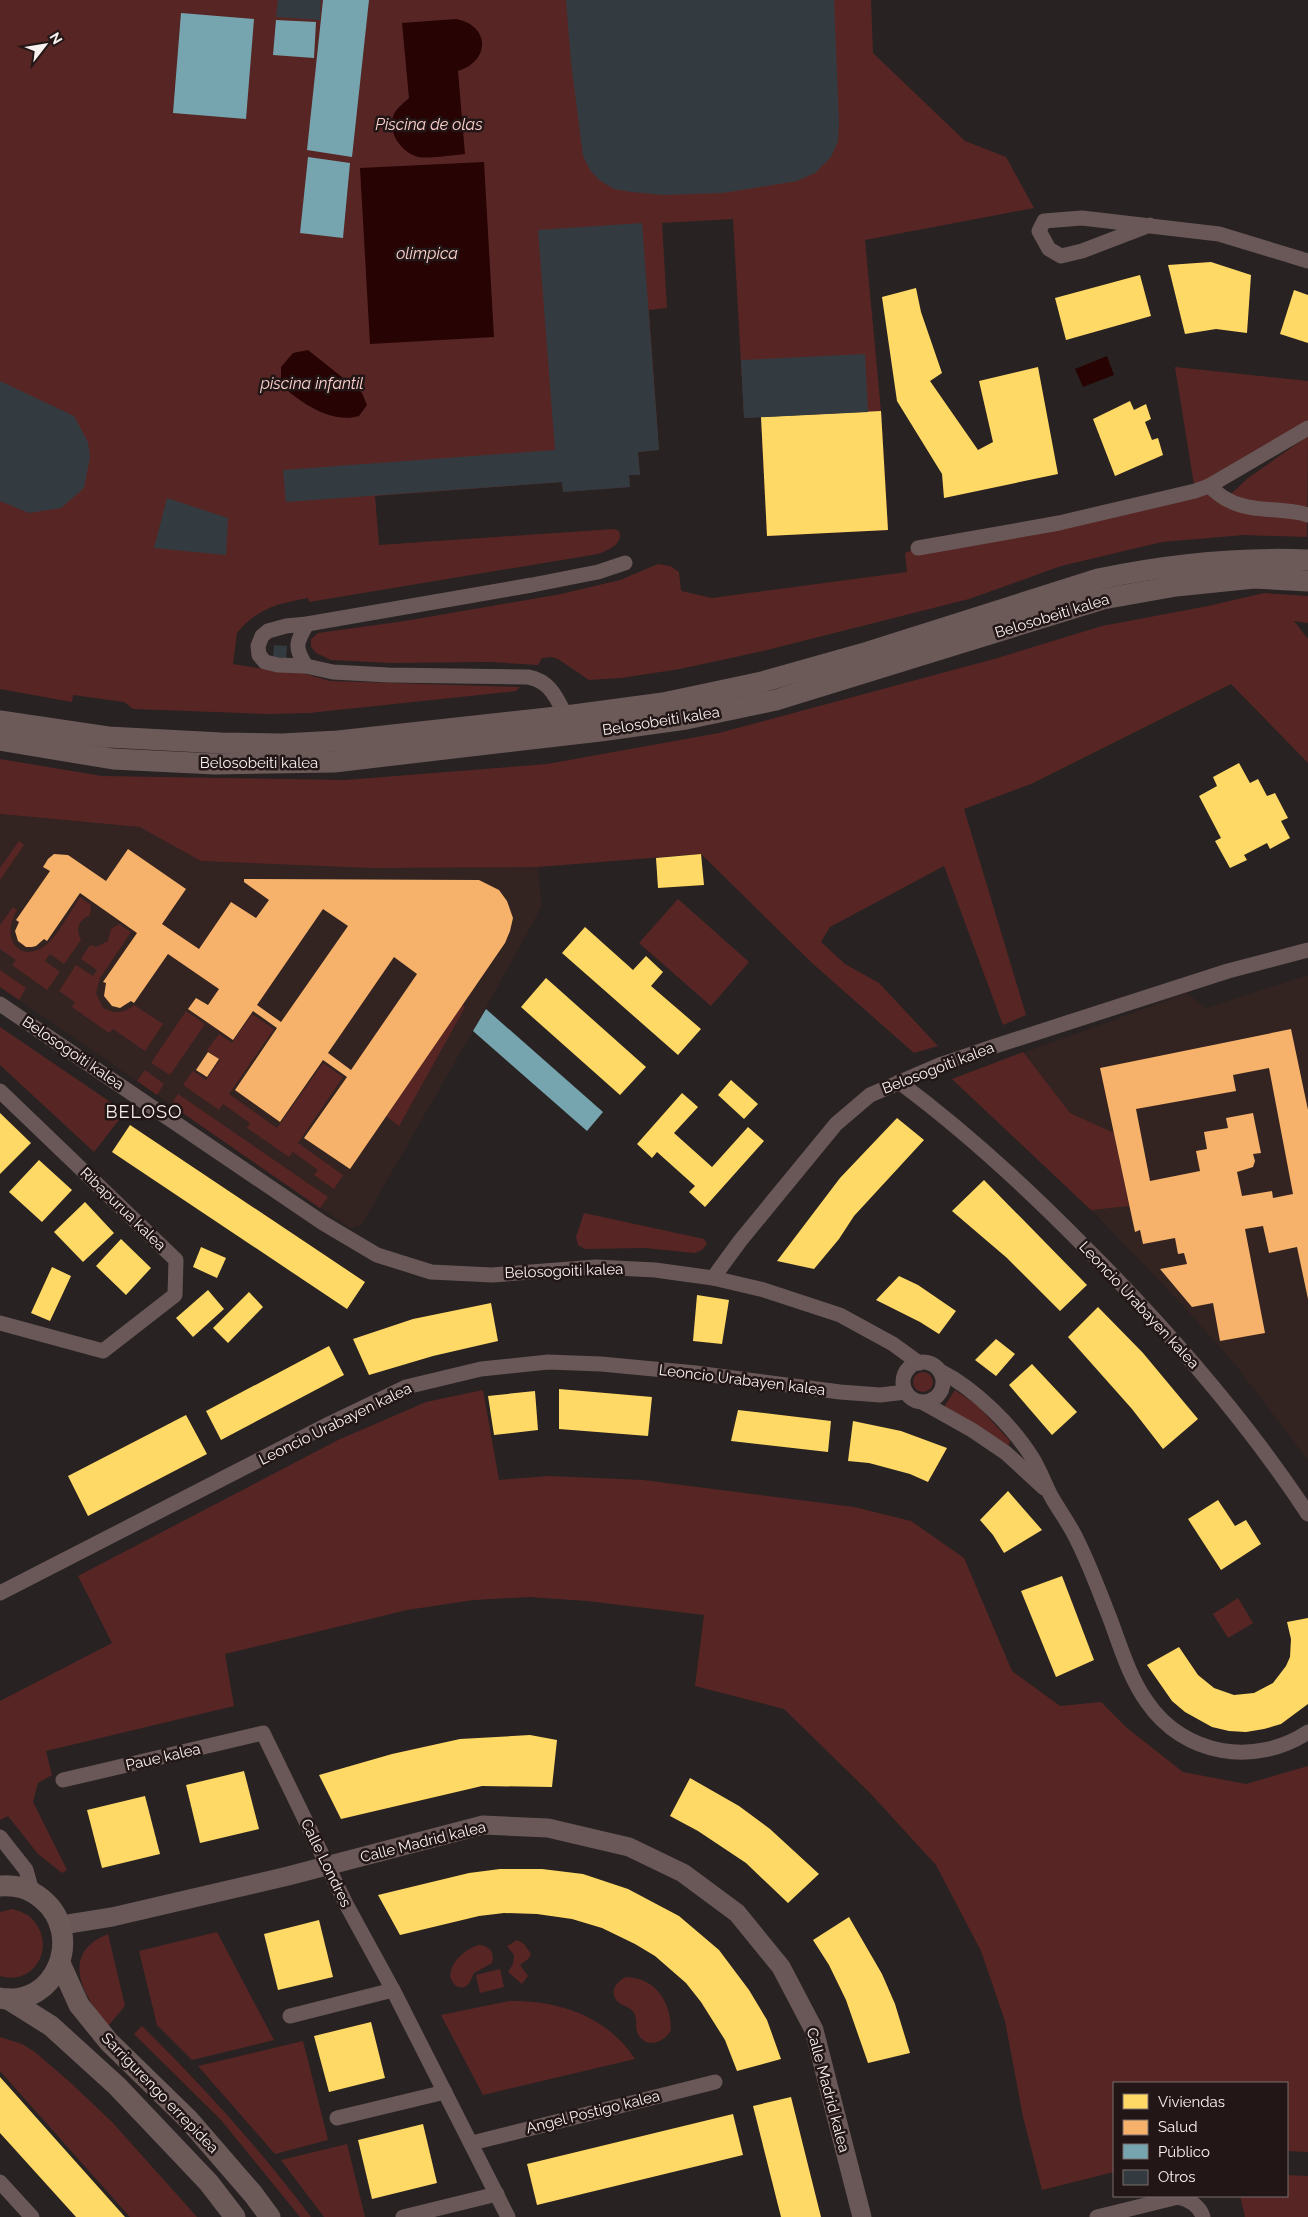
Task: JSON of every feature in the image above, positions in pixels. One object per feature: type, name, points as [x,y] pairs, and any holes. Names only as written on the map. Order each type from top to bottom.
[{"type":"main road","name":"Belosobeiti kalea","points":[[0,721],[108,737],[213,743],[282,744],[338,741],[566,716],[663,702],[762,682],[868,652],[1098,579],[1136,571],[1210,560],[1260,558],[1308,560]]},
{"type":"main road","name":"Belosobeiti kalea","points":[[0,740],[113,759],[225,764],[334,762],[590,732],[686,719],[776,700],[1103,599],[1176,586],[1254,578],[1308,582]]},
{"type":"main road","points":[[0,1886],[14,1885],[32,1891],[52,1907],[62,1925],[64,1945],[60,1963],[51,1979],[38,1990],[25,1997],[4,1999]]},
{"type":"main road","name":"Sarrigurengo errepidea","points":[[60,1963],[79,2005],[110,2042],[188,2119],[254,2194],[270,2217]]},
{"type":"main road","name":"Sarrigurengo errepidea","points":[[4,1999],[51,2026],[117,2086],[209,2183],[235,2217]]},
{"type":"street","points":[[1150,225],[1082,251],[1061,256],[1048,249],[1040,231],[1044,221],[1082,218],[1150,225],[1219,234],[1308,261]]},
{"type":"street","points":[[918,548],[1059,523],[1195,491],[1209,486],[1308,428]]},
{"type":"street","points":[[1209,486],[1242,497],[1308,505]]},
{"type":"street","points":[[1209,486],[1228,501],[1258,508],[1308,515]]},
{"type":"street","points":[[566,716],[551,690],[539,679],[528,677],[342,673],[306,666],[278,665],[265,662],[259,655],[258,646],[262,636],[268,631],[286,626],[542,584],[598,572],[625,563]]},
{"type":"street","points":[[306,666],[298,653],[297,641],[307,624]]},
{"type":"street","name":"Belosogoiti kalea","points":[[0,1004],[324,1223],[377,1255],[432,1272],[492,1275],[596,1267],[655,1270],[713,1278],[740,1241],[836,1124],[870,1095],[898,1082],[992,1047],[1228,971],[1308,950]]},
{"type":"street","name":"Leoncio Urabayen kalea","points":[[898,1082],[937,1110],[1041,1202],[1142,1304],[1237,1415],[1308,1514]]},
{"type":"street","name":"Ribapurua kalea","points":[[0,1091],[176,1260],[175,1295],[103,1350],[0,1324]]},
{"type":"street","points":[[713,1278],[764,1290],[840,1315],[893,1344],[919,1362],[932,1364],[940,1371],[958,1380],[985,1404],[1033,1458],[1050,1494],[1078,1541],[1133,1679],[1147,1703],[1166,1724],[1187,1738],[1208,1748],[1233,1754],[1255,1753],[1282,1746],[1308,1732]]},
{"type":"street","name":"Leoncio Urabayen kalea","points":[[0,1593],[329,1424],[406,1387],[481,1369],[548,1362],[601,1364],[696,1373],[840,1392],[880,1395],[906,1392]]},
{"type":"street","points":[[919,1362],[912,1366],[905,1374],[903,1383],[906,1392],[914,1400],[922,1402],[972,1430],[1006,1453],[1050,1494]]},
{"type":"street","points":[[922,1402],[931,1400],[940,1394],[943,1383],[940,1371]]},
{"type":"street","name":"Paue kalea","points":[[63,1780],[263,1733]]},
{"type":"street","name":"Calle Londres","points":[[263,1733],[328,1866],[472,2143],[508,2217]]},
{"type":"street","name":"Calle Madrid kalea","points":[[62,1925],[112,1918],[328,1866],[483,1825],[548,1828],[629,1847],[683,1873],[737,1913],[781,1967],[814,2030],[862,2217]]},
{"type":"street","points":[[0,1838],[26,1870],[32,1891]]},
{"type":"street","points":[[290,2016],[393,1990]]},
{"type":"street","name":"Angel Postigo kalea","points":[[472,2143],[715,2082]]},
{"type":"street","points":[[337,2118],[445,2092]]},
{"type":"street","points":[[0,2182],[32,2217]]},
{"type":"street","points":[[404,2217],[497,2194]]},
{"type":"street","points":[[1097,2217],[1178,2197],[1188,2199],[1202,2212],[1203,2217]]},
{"type":"shaded area","points":[[0,0],[871,0],[873,53],[965,141],[1006,157],[1034,208],[865,240],[881,411],[888,530],[767,536],[761,417],[744,418],[733,219],[662,223],[667,308],[649,310],[659,450],[638,452],[640,475],[629,475],[630,487],[563,492],[562,482],[375,496],[379,545],[614,529],[619,531],[620,536],[614,546],[598,554],[309,602],[308,598],[287,602],[269,608],[253,618],[237,633],[233,664],[264,669],[296,671],[330,681],[520,687],[516,691],[309,713],[267,714],[133,709],[124,702],[73,695],[72,702],[0,689]]},
{"type":"shaded area","points":[[1175,367],[1308,381],[1308,428],[1210,486],[1232,493],[1248,478],[1308,436],[1307,537],[1244,535],[1162,542],[1061,566],[969,599],[763,651],[680,669],[621,678],[589,680],[558,659],[551,657],[542,658],[538,665],[490,662],[391,663],[331,660],[316,653],[311,647],[311,639],[318,633],[405,621],[561,594],[620,580],[658,564],[670,566],[679,572],[681,591],[712,598],[907,572],[905,553],[918,548],[1195,491]]},
{"type":"shaded area","points":[[1264,593],[1308,596],[1308,623],[1294,621],[1308,639],[1308,763],[1231,684],[1031,784],[964,809],[1026,1015],[1003,1025],[944,866],[830,927],[821,942],[845,964],[879,983],[938,1046],[914,1053],[812,963],[701,854],[538,867],[371,868],[201,861],[140,827],[0,814],[0,759],[102,776],[345,780],[547,764],[719,733],[994,659],[1102,626],[1208,606]]},
{"type":"shaded area","points":[[0,814],[140,827],[202,861],[371,868],[538,867],[542,906],[361,1226],[350,1228],[0,987]]},
{"type":"shaded area","points":[[19,841],[24,845],[0,880],[0,868]]},
{"type":"shaded area","points":[[80,897],[91,905],[90,915],[83,919],[79,925],[78,932],[81,940],[64,964],[50,954],[45,961],[60,972],[47,990],[12,965],[16,960],[0,949],[0,925],[13,907],[17,910],[12,920],[11,930],[15,946],[20,950],[28,952],[36,950],[50,941]]},
{"type":"shaded area","points":[[678,899],[749,962],[711,1006],[639,943]]},
{"type":"shaded area","points":[[119,924],[131,932],[100,978],[96,993],[103,1008],[119,1012],[134,1005],[163,1024],[145,1051],[113,1029],[109,1033],[72,1007],[75,1002],[59,991],[76,965],[93,976],[97,970],[81,959],[90,945],[96,947],[108,941],[111,929]]},
{"type":"shaded area","points":[[0,970],[26,988],[19,1000],[0,987]]},
{"type":"shaded area","points":[[1308,975],[1308,1460],[1233,1362],[1176,1298],[1091,1210],[952,1079],[1187,993],[1206,1008]]},
{"type":"shaded area","points":[[462,1005],[465,1007],[399,1126],[386,1116]]},
{"type":"shaded area","points":[[186,1011],[205,1024],[170,1075],[151,1063]]},
{"type":"shaded area","points":[[252,1014],[274,1029],[229,1094],[277,1128],[323,1063],[343,1077],[298,1143],[343,1175],[334,1189],[314,1175],[318,1170],[293,1152],[289,1157],[247,1128],[250,1123],[223,1104],[219,1110],[183,1085],[193,1071],[206,1080],[220,1060],[207,1050],[219,1034],[232,1043]]},
{"type":"shaded area","points":[[0,1027],[125,1112],[94,1152],[0,1065]]},
{"type":"shaded area","points":[[1023,1052],[1070,1113],[1114,1133],[1129,1206],[1091,1210],[952,1079]]},
{"type":"shaded area","points":[[145,1070],[164,1084],[157,1095],[137,1081]]},
{"type":"shaded area","points":[[178,1094],[328,1197],[320,1208],[171,1105]]},
{"type":"shaded area","points":[[584,1213],[704,1239],[707,1244],[702,1250],[695,1253],[645,1248],[585,1249],[578,1245],[576,1237]]},
{"type":"shaded area","points":[[919,1372],[927,1372],[933,1378],[933,1386],[927,1392],[919,1392],[913,1386],[913,1378]]},
{"type":"shaded area","points":[[483,1390],[499,1480],[549,1476],[643,1480],[854,1507],[911,1521],[964,1558],[1012,1671],[1060,1706],[1101,1702],[1127,1728],[1183,1772],[1246,1784],[1308,1766],[1308,2152],[1288,2151],[1288,2082],[1113,2082],[1113,2172],[1042,2190],[1023,2117],[1005,2021],[981,1951],[936,1865],[869,1792],[784,1709],[695,1686],[704,1615],[587,1601],[529,1597],[474,1600],[407,1610],[225,1654],[234,1706],[46,1751],[52,1775],[38,1783],[33,1802],[67,1870],[62,1873],[38,1854],[8,1816],[0,1820],[0,1701],[112,1643],[78,1576],[338,1440],[426,1402]]},
{"type":"shaded area","points":[[955,1390],[978,1406],[1010,1441],[1008,1447],[944,1407]]},
{"type":"shaded area","points":[[1238,1598],[1253,1623],[1228,1638],[1213,1614]]},
{"type":"shaded area","points":[[12,1909],[28,1916],[38,1927],[42,1938],[43,1950],[33,1969],[24,1975],[13,1978],[0,1976],[0,1912]]},
{"type":"shaded area","points":[[217,1932],[274,2040],[192,2060],[157,2025],[139,1951]]},
{"type":"shaded area","points":[[108,1934],[125,2006],[108,2026],[99,2015],[84,1989],[80,1977],[80,1964],[84,1953],[93,1943]]},
{"type":"shaded area","points":[[517,1940],[524,1944],[531,1954],[520,1965],[528,1976],[522,1984],[508,1972],[513,1964],[514,1955],[507,1946]]},
{"type":"shaded area","points":[[479,1945],[491,1950],[493,1956],[492,1963],[474,1973],[466,1986],[456,1986],[450,1974],[452,1967],[461,1955]]},
{"type":"shaded area","points":[[500,1969],[504,1987],[480,1993],[476,1975]]},
{"type":"shaded area","points":[[626,1977],[637,1978],[646,1982],[660,1993],[665,2001],[671,2030],[668,2035],[659,2041],[649,2043],[640,2038],[637,2032],[634,2013],[615,1999],[614,1988]]},
{"type":"shaded area","points":[[509,2001],[527,2001],[563,2008],[596,2021],[624,2044],[635,2059],[483,2095],[441,2015]]},
{"type":"shaded area","points":[[142,2026],[230,2118],[311,2217],[300,2217],[221,2120],[134,2034]]},
{"type":"shaded area","points":[[0,2037],[22,2044],[35,2052],[72,2084],[112,2122],[197,2217],[130,2217],[0,2071]]},
{"type":"shaded area","points":[[303,2041],[328,2140],[275,2154],[198,2066]]},
{"type":"shaded area","points":[[347,2144],[365,2217],[324,2217],[281,2160]]},
{"type":"shaded area","points":[[1288,2175],[1308,2176],[1308,2217],[1245,2217],[1240,2197],[1288,2197]]},
{"type":"water","name":"Piscina de olas","points":[[456,19],[475,28],[480,35],[482,44],[481,52],[476,59],[469,66],[458,71],[465,154],[418,157],[400,145],[393,132],[392,125],[395,112],[409,98],[402,23]]},
{"type":"water","name":"olimpica","points":[[484,162],[494,337],[370,344],[360,168]]},
{"type":"water","name":"piscina infantil","points":[[308,350],[362,393],[367,405],[359,416],[348,418],[327,414],[307,405],[281,385],[281,367],[293,353]]},
{"type":"water","points":[[1107,356],[1114,375],[1083,387],[1075,369]]},
{"type":"building: Viviendas","points":[[1211,262],[1251,275],[1247,333],[1216,329],[1185,334],[1168,265]]},
{"type":"building: Viviendas","points":[[1140,275],[1151,316],[1066,340],[1055,298]]},
{"type":"building: Viviendas","points":[[916,288],[921,312],[942,373],[930,381],[978,450],[993,442],[979,381],[1038,367],[1058,474],[944,498],[942,474],[897,401],[882,297]]},
{"type":"building: Viviendas","points":[[1294,290],[1308,295],[1308,343],[1280,334]]},
{"type":"building: Viviendas","points":[[1130,401],[1134,410],[1146,404],[1151,419],[1145,422],[1152,440],[1158,438],[1163,455],[1115,476],[1093,419]]},
{"type":"building: Viviendas","points":[[881,411],[888,530],[767,536],[761,417]]},
{"type":"building: Viviendas","points":[[1239,763],[1250,783],[1258,779],[1267,796],[1275,793],[1288,818],[1281,821],[1290,838],[1270,849],[1267,843],[1244,855],[1247,860],[1230,868],[1215,841],[1221,838],[1199,796],[1217,786],[1213,777]]},
{"type":"building: Viviendas","points":[[701,854],[704,885],[658,888],[656,858]]},
{"type":"building: Viviendas","points":[[585,927],[633,970],[646,956],[663,972],[651,986],[701,1029],[678,1055],[562,953]]},
{"type":"building: Viviendas","points":[[546,978],[646,1067],[620,1095],[521,1007]]},
{"type":"building: Viviendas","points":[[731,1080],[758,1104],[744,1119],[718,1095]]},
{"type":"building: Viviendas","points":[[682,1093],[698,1107],[674,1133],[712,1167],[748,1127],[764,1141],[705,1207],[689,1192],[695,1186],[657,1152],[652,1158],[637,1144]]},
{"type":"building: Viviendas","points":[[0,1113],[31,1143],[0,1174]]},
{"type":"building: Viviendas","points":[[897,1118],[924,1140],[854,1216],[839,1239],[814,1269],[777,1261],[840,1178]]},
{"type":"building: Viviendas","points":[[130,1125],[365,1282],[347,1309],[112,1152]]},
{"type":"building: Viviendas","points":[[39,1160],[72,1190],[42,1222],[9,1192]]},
{"type":"building: Viviendas","points":[[984,1180],[1087,1285],[1060,1311],[1007,1258],[952,1211]]},
{"type":"building: Viviendas","points":[[85,1202],[114,1233],[83,1262],[54,1232]]},
{"type":"building: Viviendas","points":[[121,1239],[151,1268],[126,1295],[96,1266]]},
{"type":"building: Viviendas","points":[[201,1247],[226,1258],[217,1278],[193,1267]]},
{"type":"building: Viviendas","points":[[52,1267],[71,1276],[50,1321],[31,1313]]},
{"type":"building: Viviendas","points":[[899,1276],[918,1285],[956,1311],[939,1334],[920,1322],[876,1300]]},
{"type":"building: Viviendas","points":[[208,1290],[224,1309],[193,1337],[176,1318]]},
{"type":"building: Viviendas","points":[[249,1292],[263,1307],[228,1343],[213,1328]]},
{"type":"building: Viviendas","points":[[697,1295],[729,1300],[722,1344],[693,1341]]},
{"type":"building: Viviendas","points":[[491,1303],[498,1341],[433,1356],[369,1375],[353,1339],[413,1319]]},
{"type":"building: Viviendas","points":[[1098,1307],[1143,1353],[1198,1419],[1163,1449],[1132,1409],[1068,1337]]},
{"type":"building: Viviendas","points":[[996,1339],[1015,1354],[996,1376],[975,1360]]},
{"type":"building: Viviendas","points":[[329,1346],[344,1375],[221,1440],[206,1411]]},
{"type":"building: Viviendas","points":[[1032,1364],[1077,1412],[1052,1435],[1009,1385]]},
{"type":"building: Viviendas","points":[[559,1389],[652,1397],[648,1436],[559,1429]]},
{"type":"building: Viviendas","points":[[535,1391],[538,1430],[494,1435],[488,1396]]},
{"type":"building: Viviendas","points":[[738,1410],[831,1421],[828,1452],[731,1441]]},
{"type":"building: Viviendas","points":[[186,1415],[207,1454],[88,1516],[68,1476]]},
{"type":"building: Viviendas","points":[[853,1421],[901,1431],[947,1448],[928,1482],[910,1474],[869,1463],[848,1461]]},
{"type":"building: Viviendas","points":[[1008,1491],[1042,1530],[1004,1553],[993,1535],[980,1520]]},
{"type":"building: Viviendas","points":[[1218,1500],[1235,1526],[1246,1520],[1261,1544],[1221,1570],[1188,1519]]},
{"type":"building: Viviendas","points":[[1062,1576],[1094,1660],[1056,1677],[1021,1591]]},
{"type":"building: Viviendas","points":[[1308,1618],[1308,1704],[1281,1724],[1264,1729],[1246,1732],[1212,1727],[1185,1712],[1172,1701],[1147,1665],[1179,1647],[1198,1675],[1214,1688],[1234,1695],[1254,1693],[1273,1683],[1286,1666],[1290,1657],[1291,1639],[1287,1622]]},
{"type":"building: Viviendas","points":[[530,1735],[557,1740],[552,1787],[482,1786],[341,1819],[319,1775],[392,1754],[460,1739]]},
{"type":"building: Viviendas","points":[[244,1771],[259,1829],[200,1843],[186,1785]]},
{"type":"building: Viviendas","points":[[690,1778],[739,1806],[770,1829],[819,1874],[788,1903],[746,1863],[698,1831],[670,1816]]},
{"type":"building: Viviendas","points":[[145,1796],[160,1854],[102,1868],[87,1810]]},
{"type":"building: Viviendas","points":[[500,1869],[542,1869],[583,1874],[628,1889],[679,1916],[719,1950],[749,1990],[767,2020],[781,2059],[737,2071],[725,2040],[701,2002],[686,1983],[655,1956],[602,1928],[572,1919],[537,1914],[504,1913],[479,1916],[400,1935],[378,1895],[469,1873]]},
{"type":"building: Viviendas","points":[[849,1917],[882,1974],[895,2004],[910,2053],[868,2063],[846,2000],[829,1965],[813,1940]]},
{"type":"building: Viviendas","points":[[319,1920],[333,1977],[278,1990],[264,1934]]},
{"type":"building: Viviendas","points":[[371,2022],[385,2078],[329,2092],[314,2036]]},
{"type":"building: Viviendas","points":[[0,2077],[125,2217],[76,2217],[0,2133]]},
{"type":"building: Viviendas","points":[[791,2097],[821,2217],[781,2217],[753,2106]]},
{"type":"building: Viviendas","points":[[733,2114],[743,2155],[537,2205],[527,2164]]},
{"type":"building: Viviendas","points":[[423,2124],[437,2183],[372,2199],[358,2140]]},
{"type":"building: Salud","points":[[128,849],[186,889],[162,924],[199,949],[231,902],[256,918],[269,900],[244,882],[244,879],[479,880],[499,890],[507,901],[513,918],[505,943],[350,1169],[304,1138],[347,1077],[323,1060],[280,1122],[235,1090],[277,1028],[253,1011],[233,1040],[188,1009],[196,998],[208,1005],[219,989],[168,954],[134,1003],[131,1001],[120,1008],[112,1006],[104,996],[106,983],[103,982],[137,933],[80,893],[47,941],[44,939],[36,946],[26,947],[18,941],[15,931],[19,922],[16,920],[50,871],[43,867],[54,854],[68,855],[106,881]],"holes":[[[323,909],[348,926],[281,1022],[257,1005]],[[394,957],[417,974],[351,1070],[328,1053]]]},
{"type":"building: Salud","points":[[1291,1029],[1308,1110],[1308,1299],[1297,1247],[1269,1253],[1263,1226],[1245,1229],[1265,1333],[1220,1341],[1213,1303],[1192,1307],[1160,1269],[1187,1264],[1184,1253],[1178,1254],[1175,1238],[1143,1244],[1140,1230],[1135,1232],[1100,1068]],"holes":[[[1269,1068],[1293,1194],[1273,1198],[1272,1191],[1242,1196],[1237,1172],[1253,1167],[1255,1161],[1253,1154],[1261,1153],[1253,1113],[1226,1118],[1228,1128],[1204,1132],[1207,1149],[1196,1151],[1200,1171],[1150,1181],[1136,1109],[1236,1091],[1233,1075]]]},
{"type":"building: Salud","points":[[208,1052],[219,1059],[207,1077],[196,1070]]},
{"type":"building: Público","points":[[323,0],[369,0],[352,157],[307,150]]},
{"type":"building: Público","points":[[181,13],[254,19],[246,119],[173,113]]},
{"type":"building: Público","points":[[276,20],[316,22],[314,58],[273,55]]},
{"type":"building: Público","points":[[308,157],[350,163],[343,238],[300,233]]},
{"type":"building: Público","points":[[486,1009],[603,1112],[587,1131],[473,1031]]},
{"type":"building: Otros","points":[[278,0],[321,0],[320,20],[276,17]]},
{"type":"building: Otros","points":[[566,0],[834,0],[839,122],[838,141],[831,157],[815,173],[797,181],[723,193],[664,195],[614,189],[599,180],[590,170],[583,156],[571,62]]},
{"type":"building: Otros","points":[[642,223],[659,450],[638,452],[640,475],[629,475],[630,487],[563,492],[562,482],[286,502],[283,470],[555,450],[538,230]]},
{"type":"building: Otros","points":[[865,354],[868,412],[744,418],[741,360]]},
{"type":"building: Otros","points":[[0,381],[74,416],[88,442],[90,457],[84,488],[61,508],[29,513],[0,501]]},
{"type":"building: Otros","points":[[167,498],[228,518],[226,555],[154,548]]},
{"type":"building: Otros","points":[[274,645],[287,646],[286,658],[273,657]]},
{"type":"district","name":"BELOSO","points":[[144,1112]]}]
